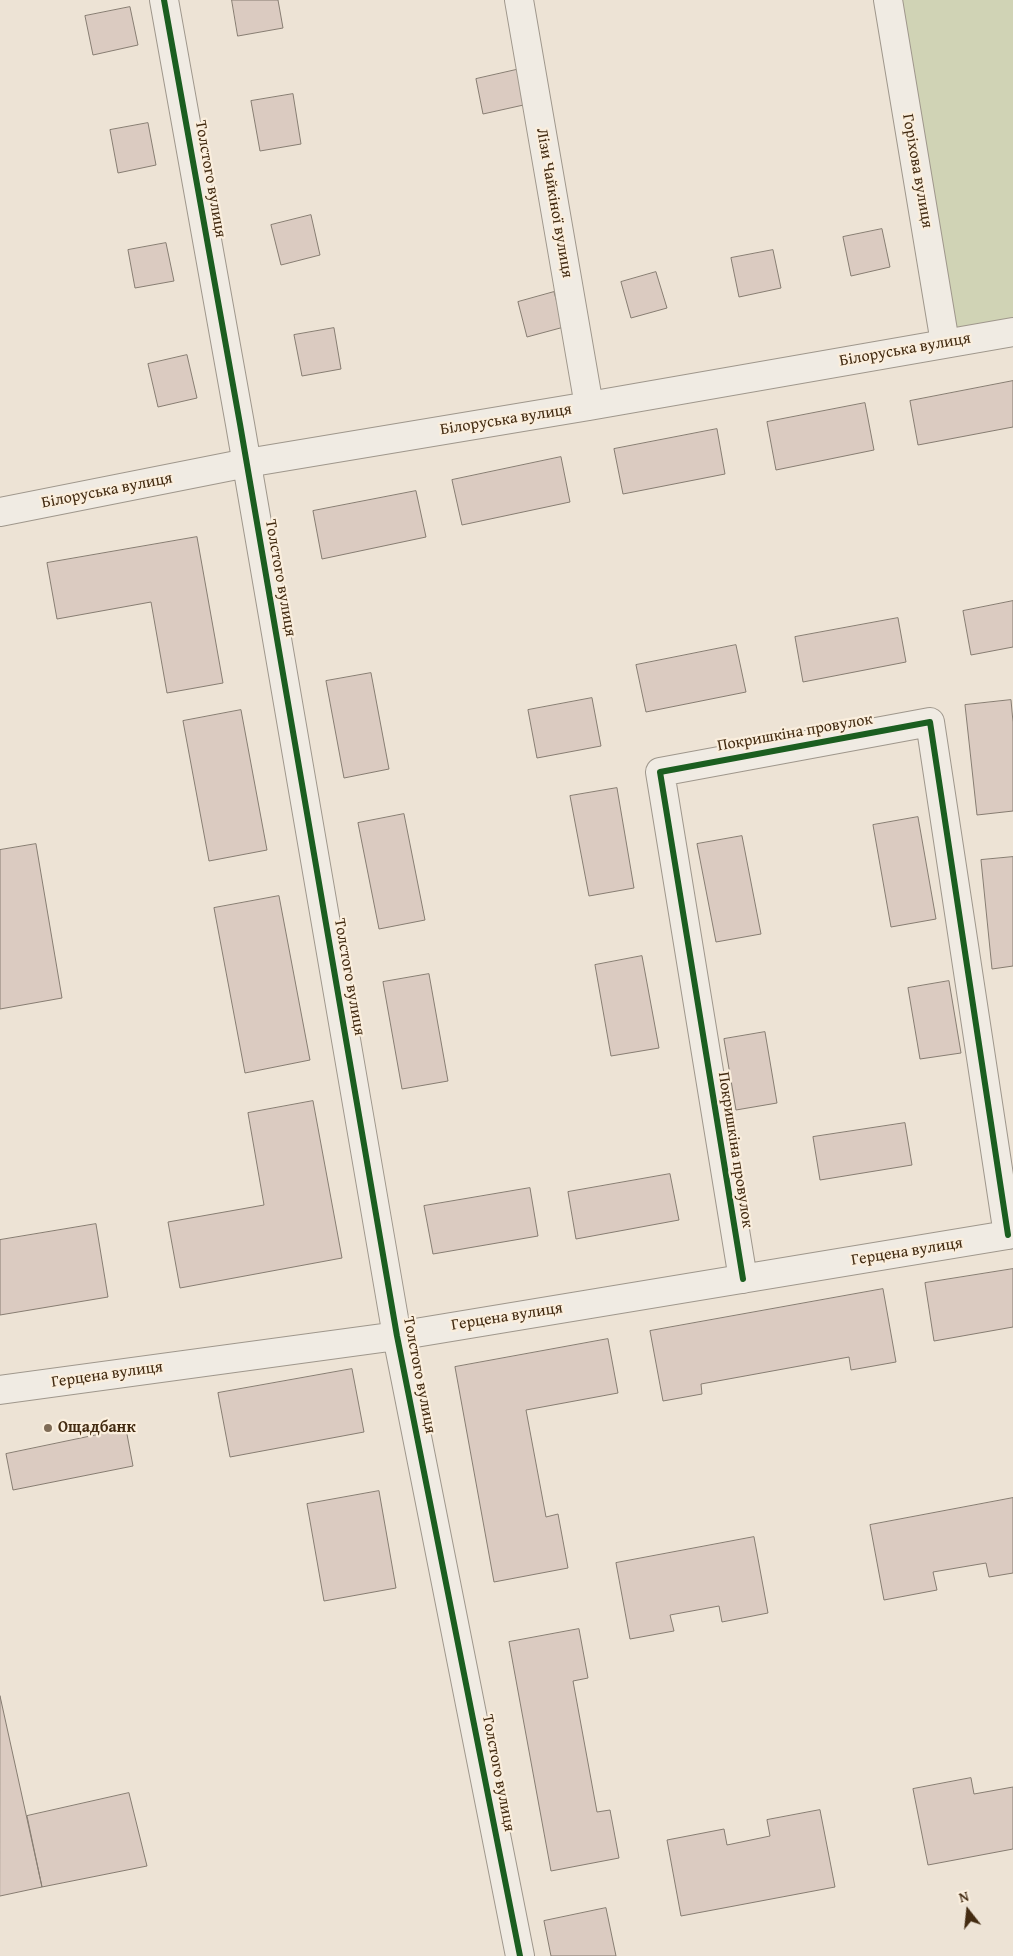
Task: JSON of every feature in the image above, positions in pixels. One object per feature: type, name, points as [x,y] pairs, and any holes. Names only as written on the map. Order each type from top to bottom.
[{"type":"street","name":"Толстого вулиця","points":[[164,0],[247,463],[397,1336],[520,1956]]},
{"type":"street","name":"Лізи Чайкіної вулиця","points":[[520,0],[589,406]]},
{"type":"street","name":"Горіхова вулиця","points":[[888,0],[945,343]]},
{"type":"street","name":"Білоруська вулиця","points":[[0,512],[247,463],[1013,332]]},
{"type":"street","name":"Покришкіна провулок","points":[[743,1279],[660,772],[930,722],[1011,1234]]},
{"type":"street","name":"Герцена вулиця","points":[[0,1390],[397,1336],[1011,1234]]},
{"type":"green space","points":[[879,0],[1013,0],[1013,330],[939,340]]},
{"type":"building","points":[[232,0],[278,0],[283,28],[238,36]]},
{"type":"building","points":[[130,7],[138,45],[93,55],[85,16]]},
{"type":"building","points":[[529,67],[537,102],[483,114],[476,79]]},
{"type":"building","points":[[293,94],[301,144],[260,151],[251,101]]},
{"type":"building","points":[[148,123],[156,165],[118,173],[110,130]]},
{"type":"building","points":[[311,215],[320,255],[281,265],[271,225]]},
{"type":"building","points":[[882,229],[890,267],[851,276],[843,237]]},
{"type":"building","points":[[166,243],[174,281],[135,288],[128,250]]},
{"type":"building","points":[[773,250],[781,288],[739,297],[731,258]]},
{"type":"building","points":[[656,272],[667,308],[631,318],[621,282]]},
{"type":"building","points":[[554,292],[564,327],[527,337],[518,302]]},
{"type":"building","points":[[334,328],[341,369],[302,376],[294,335]]},
{"type":"building","points":[[187,355],[197,398],[158,407],[148,364]]},
{"type":"building","points":[[1013,381],[1013,427],[918,445],[910,401]]},
{"type":"building","points":[[865,403],[874,450],[776,470],[767,422]]},
{"type":"building","points":[[717,429],[725,474],[623,494],[614,449]]},
{"type":"building","points":[[561,457],[570,502],[462,525],[452,480]]},
{"type":"building","points":[[416,491],[426,537],[322,559],[313,511]]},
{"type":"building","points":[[197,537],[223,683],[167,693],[151,602],[57,619],[47,563]]},
{"type":"building","points":[[1013,601],[1013,647],[971,655],[963,611]]},
{"type":"building","points":[[898,618],[906,662],[803,682],[795,637]]},
{"type":"building","points":[[736,645],[746,692],[646,712],[636,665]]},
{"type":"building","points":[[371,673],[389,769],[344,778],[326,681]]},
{"type":"building","points":[[592,698],[601,746],[537,758],[528,710]]},
{"type":"building","points":[[1011,700],[1013,722],[1013,811],[977,815],[965,705]]},
{"type":"building","points":[[241,710],[267,850],[209,861],[183,721]]},
{"type":"building","points":[[617,788],[634,888],[589,896],[570,796]]},
{"type":"building","points":[[404,814],[425,920],[379,929],[358,823]]},
{"type":"building","points":[[918,817],[936,919],[891,927],[873,825]]},
{"type":"building","points":[[742,836],[761,934],[716,942],[697,844]]},
{"type":"building","points":[[36,844],[62,998],[0,1009],[0,850]]},
{"type":"building","points":[[1013,857],[1013,966],[992,969],[981,860]]},
{"type":"building","points":[[279,896],[310,1060],[245,1073],[214,908]]},
{"type":"building","points":[[642,956],[659,1048],[611,1056],[595,965]]},
{"type":"building","points":[[429,974],[448,1081],[402,1089],[383,982]]},
{"type":"building","points":[[949,981],[961,1053],[920,1059],[908,988]]},
{"type":"building","points":[[765,1032],[777,1103],[736,1110],[724,1039]]},
{"type":"building","points":[[313,1101],[342,1258],[180,1288],[168,1222],[264,1205],[248,1113]]},
{"type":"building","points":[[905,1123],[912,1165],[820,1180],[813,1137]]},
{"type":"building","points":[[670,1174],[679,1220],[576,1239],[568,1192]]},
{"type":"building","points":[[530,1188],[538,1236],[433,1254],[424,1206]]},
{"type":"building","points":[[96,1224],[108,1297],[0,1315],[0,1240]]},
{"type":"building","points":[[1013,1269],[1013,1327],[934,1341],[925,1283]]},
{"type":"building","points":[[883,1289],[896,1362],[851,1370],[849,1357],[701,1384],[702,1394],[663,1401],[650,1331]]},
{"type":"building","points":[[608,1339],[618,1393],[526,1410],[546,1517],[558,1514],[568,1568],[494,1582],[455,1367]]},
{"type":"building","points":[[352,1369],[364,1432],[230,1457],[218,1393]]},
{"type":"building","points":[[126,1429],[133,1466],[13,1490],[6,1454]]},
{"type":"building","points":[[379,1491],[396,1588],[324,1601],[307,1504]]},
{"type":"building","points":[[1013,1498],[1013,1573],[989,1577],[986,1563],[933,1572],[937,1590],[884,1600],[870,1525]]},
{"type":"building","points":[[754,1537],[768,1613],[722,1622],[719,1606],[670,1615],[674,1631],[630,1639],[616,1563]]},
{"type":"building","points":[[579,1629],[588,1678],[573,1681],[597,1812],[610,1810],[619,1858],[551,1871],[509,1642]]},
{"type":"building","points":[[0,1696],[42,1887],[0,1896]]},
{"type":"building","points":[[971,1778],[974,1794],[1013,1787],[1013,1849],[928,1865],[913,1789]]},
{"type":"building","points":[[129,1793],[147,1866],[42,1887],[27,1816]]},
{"type":"building","points":[[820,1810],[835,1887],[681,1916],[667,1840],[724,1829],[727,1845],[770,1836],[767,1820]]},
{"type":"building","points":[[606,1908],[616,1956],[551,1956],[544,1921]]},
{"type":"cycle path","points":[[164,0],[240,424],[397,1336],[520,1956]]},
{"type":"cycle path","points":[[743,1279],[660,772],[930,722],[1008,1235]]},
{"type":"place","name":"Ощадбанк","points":[[48,1428]]}]
